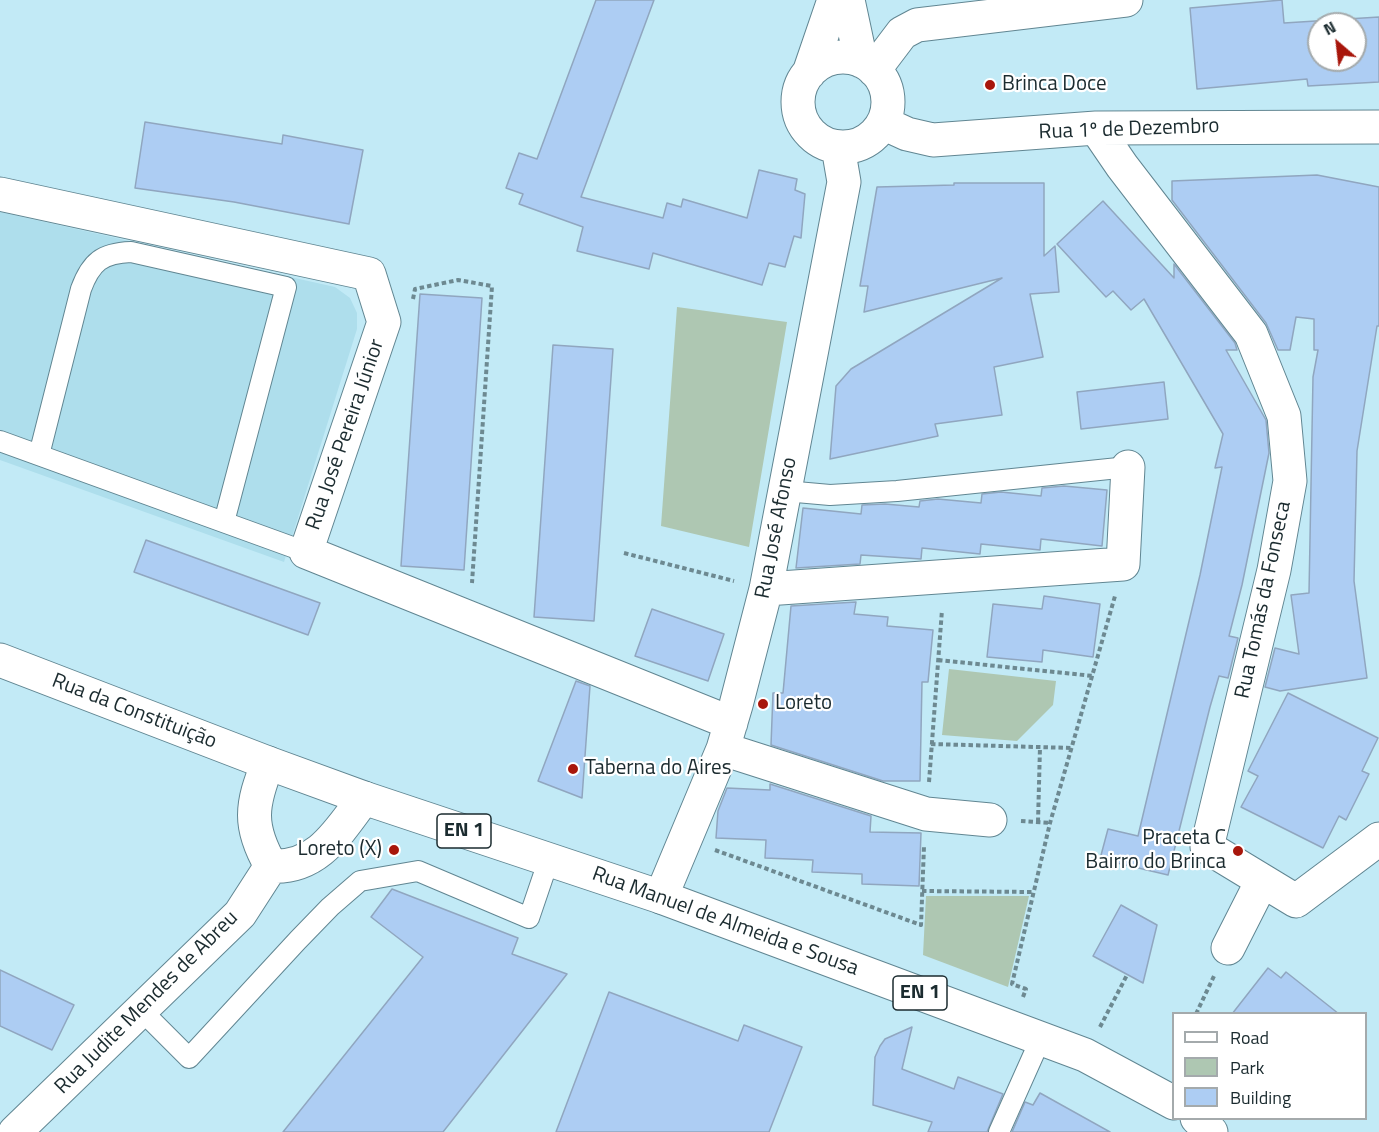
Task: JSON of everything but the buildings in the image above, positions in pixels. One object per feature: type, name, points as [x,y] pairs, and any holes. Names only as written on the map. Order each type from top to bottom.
[{"type":"street","points":[[834,0],[809,73],[801,87],[798,104],[801,120],[810,133],[823,142],[838,147],[856,146],[872,138],[883,123],[888,110],[888,95],[883,81],[868,65],[848,0]]},
{"type":"street","points":[[868,65],[903,33],[917,25],[1126,0]]},
{"type":"street","points":[[809,73],[824,61],[843,57],[868,65]]},
{"type":"street","name":"Rua 1º de Dezembro","points":[[883,123],[907,134],[933,140],[1096,128],[1379,127]]},
{"type":"street","name":"Rua Tomás da Fonseca","points":[[1096,128],[1122,166],[1251,334],[1284,416],[1290,482],[1274,570],[1207,847],[1296,901],[1379,839]]},
{"type":"street","name":"Rua José Afonso","points":[[661,897],[727,736],[766,589],[844,182],[838,147]]},
{"type":"street","name":"Rua José Pereira Júnior","points":[[0,194],[369,274],[384,321],[306,552],[470,618],[727,736],[926,814],[990,820]]},
{"type":"street","points":[[766,589],[1123,564],[1128,467]]},
{"type":"street","name":"Rua da Constituição","points":[[0,660],[268,763]]},
{"type":"street","points":[[268,763],[253,810],[259,846],[271,866],[286,867],[306,861],[328,845],[364,798]]},
{"type":"street","name":"Rua Manuel de Almeida e Sousa","points":[[268,763],[364,798],[661,897],[1085,1055],[1172,1102]]},
{"type":"street","name":"Rua Judite Mendes de Abreu","points":[[15,1132],[240,914],[271,866]]},
{"type":"street","points":[[1228,948],[1262,881]]},
{"type":"street","points":[[38,1132],[50,1098]]},
{"type":"street","points":[[1198,1120],[1210,1132]]},
{"type":"lane","points":[[39,455],[81,289],[93,265],[105,256],[116,252],[131,252],[285,287],[224,522]]},
{"type":"lane","points":[[0,441],[306,552]]},
{"type":"lane","points":[[785,491],[830,495],[897,491],[1128,467]]},
{"type":"lane","points":[[141,1010],[189,1058],[298,940],[330,907],[360,881],[418,872],[529,918],[549,859]]},
{"type":"lane","points":[[999,1132],[1026,1033]]},
{"type":"path","points":[[412,301],[415,289],[458,280],[492,286],[470,618]]},
{"type":"path","points":[[624,553],[766,589]]},
{"type":"path","points":[[1026,1033],[1026,989],[1012,984],[1032,892],[1123,564]]},
{"type":"path","points":[[686,839],[921,925],[926,814],[945,576]]},
{"type":"path","points":[[938,660],[1093,676]]},
{"type":"path","points":[[932,744],[1072,748]]},
{"type":"path","points":[[1038,822],[1040,747]]},
{"type":"path","points":[[922,891],[1032,892]]},
{"type":"path","points":[[1197,1012],[1228,948]]},
{"type":"path","points":[[1096,1034],[1127,975]]},
{"type":"shaded area","points":[[0,212],[335,287],[350,298],[357,313],[357,329],[284,562],[0,460]]},
{"type":"green space","points":[[677,307],[787,322],[749,547],[661,526]]},
{"type":"green space","points":[[949,669],[1056,681],[1053,705],[1017,741],[942,735]]},
{"type":"green space","points":[[926,896],[1029,896],[1008,987],[923,955]]},
{"type":"place","name":"Brinca Doce","points":[[990,85]]},
{"type":"place","name":"Loreto","points":[[763,704]]},
{"type":"place","name":"Taberna do Aires","points":[[573,769]]},
{"type":"place","name":"Loreto (X)","points":[[394,850]]},
{"type":"place","name":"Praceta C Bairro do Brinca","points":[[1238,851]]}]
